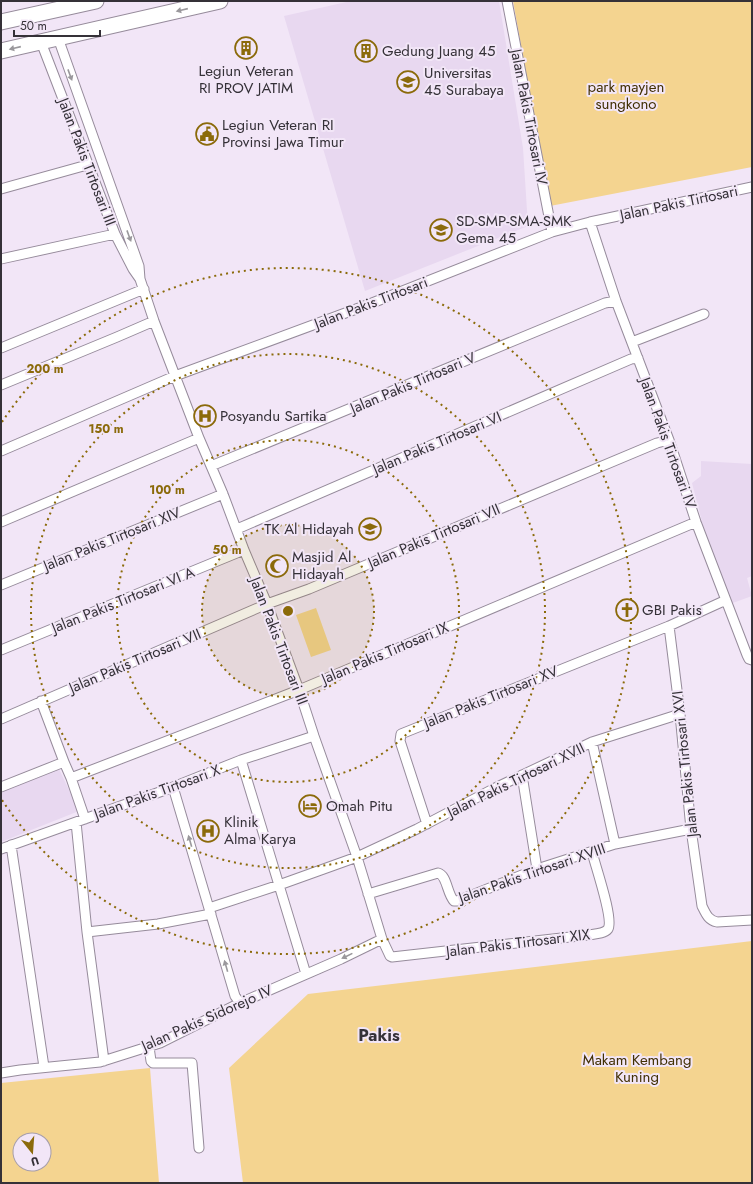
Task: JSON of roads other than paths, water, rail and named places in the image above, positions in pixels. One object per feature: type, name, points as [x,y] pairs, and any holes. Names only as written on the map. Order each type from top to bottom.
[{"type":"main road","points":[[1,22],[96,1]]},
{"type":"main road","points":[[1,51],[220,1]]},
{"type":"street","name":"Jalan Pakis Tirtosari IV","points":[[507,1],[552,232]]},
{"type":"street","name":"Jalan Pakis Tirtosari III","points":[[58,38],[139,266],[140,279]]},
{"type":"street","name":"Jalan Pakis Tirtosari III","points":[[41,42],[87,165],[115,234],[133,269],[140,279],[154,321],[199,438],[267,604],[299,690],[357,857],[382,939]]},
{"type":"street","points":[[50,65],[65,60]]},
{"type":"street","points":[[1,189],[87,165]]},
{"type":"street","name":"Jalan Pakis Tirtosari","points":[[1,451],[175,376],[367,305],[552,232],[590,222],[752,187]]},
{"type":"street","name":"Jalan Pakis Tirtosari IV","points":[[590,222],[616,301],[669,440],[696,522],[748,657],[752,660]]},
{"type":"street","points":[[1,259],[115,234]]},
{"type":"street","points":[[1,347],[144,289]]},
{"type":"street","name":"Jalan Pakis Tirtosari V","points":[[211,466],[605,303],[616,301]]},
{"type":"street","points":[[632,342],[704,314]]},
{"type":"street","points":[[1,385],[117,338],[154,321]]},
{"type":"street","name":"Jalan Pakis Tirtosari VI","points":[[236,529],[638,358]]},
{"type":"street","points":[[1,522],[199,438]]},
{"type":"street","name":"Jalan Pakis Tirtosari VII","points":[[1,719],[267,604],[308,589],[669,440]]},
{"type":"street","name":"Jalan Pakis Tirtosari XIV","points":[[1,585],[223,494]]},
{"type":"street","name":"Jalan Pakis Tirtosari IX","points":[[71,778],[299,690],[696,522]]},
{"type":"street","name":"Jalan Pakis Tirtosari VI A","points":[[1,650],[244,550]]},
{"type":"street","points":[[669,626],[726,600]]},
{"type":"street","name":"Jalan Pakis Tirtosari XVI","points":[[669,626],[680,714],[691,829],[702,906],[708,918],[712,920],[722,922],[752,920]]},
{"type":"street","name":"Jalan Pakis Tirtosari XV","points":[[426,824],[400,742],[401,734],[669,626]]},
{"type":"street","points":[[41,701],[71,778],[80,820],[87,932],[104,1061]]},
{"type":"street","name":"Jalan Pakis Tirtosari XVII","points":[[87,932],[158,924],[210,911],[357,857],[592,742],[680,714]]},
{"type":"street","name":"Jalan Pakis Tirtosari X","points":[[1,849],[173,787],[242,760],[314,736]]},
{"type":"street","points":[[592,742],[615,844]]},
{"type":"street","points":[[242,760],[306,974]]},
{"type":"street","points":[[1,787],[64,762]]},
{"type":"street","points":[[522,775],[537,869]]},
{"type":"street","points":[[173,787],[235,996],[240,1003]]},
{"type":"street","name":"Jalan Pakis Tirtosari XVIII","points":[[368,894],[438,873],[443,876],[450,897],[454,901],[457,901],[537,869],[615,844],[691,829]]},
{"type":"street","points":[[11,846],[44,1068]]},
{"type":"street","name":"Jalan Pakis Tirtosari XIX","points":[[382,939],[392,957],[604,932],[607,930],[609,924],[608,911],[592,852]]},
{"type":"street","name":"Jalan Pakis Sidorejo IV","points":[[1,1073],[104,1061],[149,1047],[240,1003],[382,939]]},
{"type":"street","points":[[149,1047],[151,1061],[153,1063],[192,1063],[199,1148]]},
{"type":"place","name":"Legiun Veteran RI PROV JATIM","points":[[246,48]]},
{"type":"place","name":"Gedung Juang 45","points":[[366,51]]},
{"type":"place","name":"Universitas 45 Surabaya","points":[[408,82]]},
{"type":"place","name":"Legiun Veteran RI Provinsi Jawa Timur","points":[[207,134]]},
{"type":"place","name":"SD-SMP-SMA-SMK Gema 45","points":[[441,230]]},
{"type":"place","name":"Posyandu Sartika","points":[[205,416]]},
{"type":"place","name":"TK Al Hidayah","points":[[370,529]]},
{"type":"place","name":"Masjid Al Hidayah","points":[[277,566]]},
{"type":"place","name":"GBI Pakis","points":[[627,610]]},
{"type":"place","name":"Omah Pitu","points":[[310,806]]},
{"type":"place","name":"Klinik Alma Karya","points":[[208,831]]},
{"type":"district","name":"Pakis","points":[[379,1035]]},
{"type":"park label","name":"park mayjen sungkono","points":[[626,96]]},
{"type":"park label","name":"Makam Kembang Kuning","points":[[637,1068]]}]
